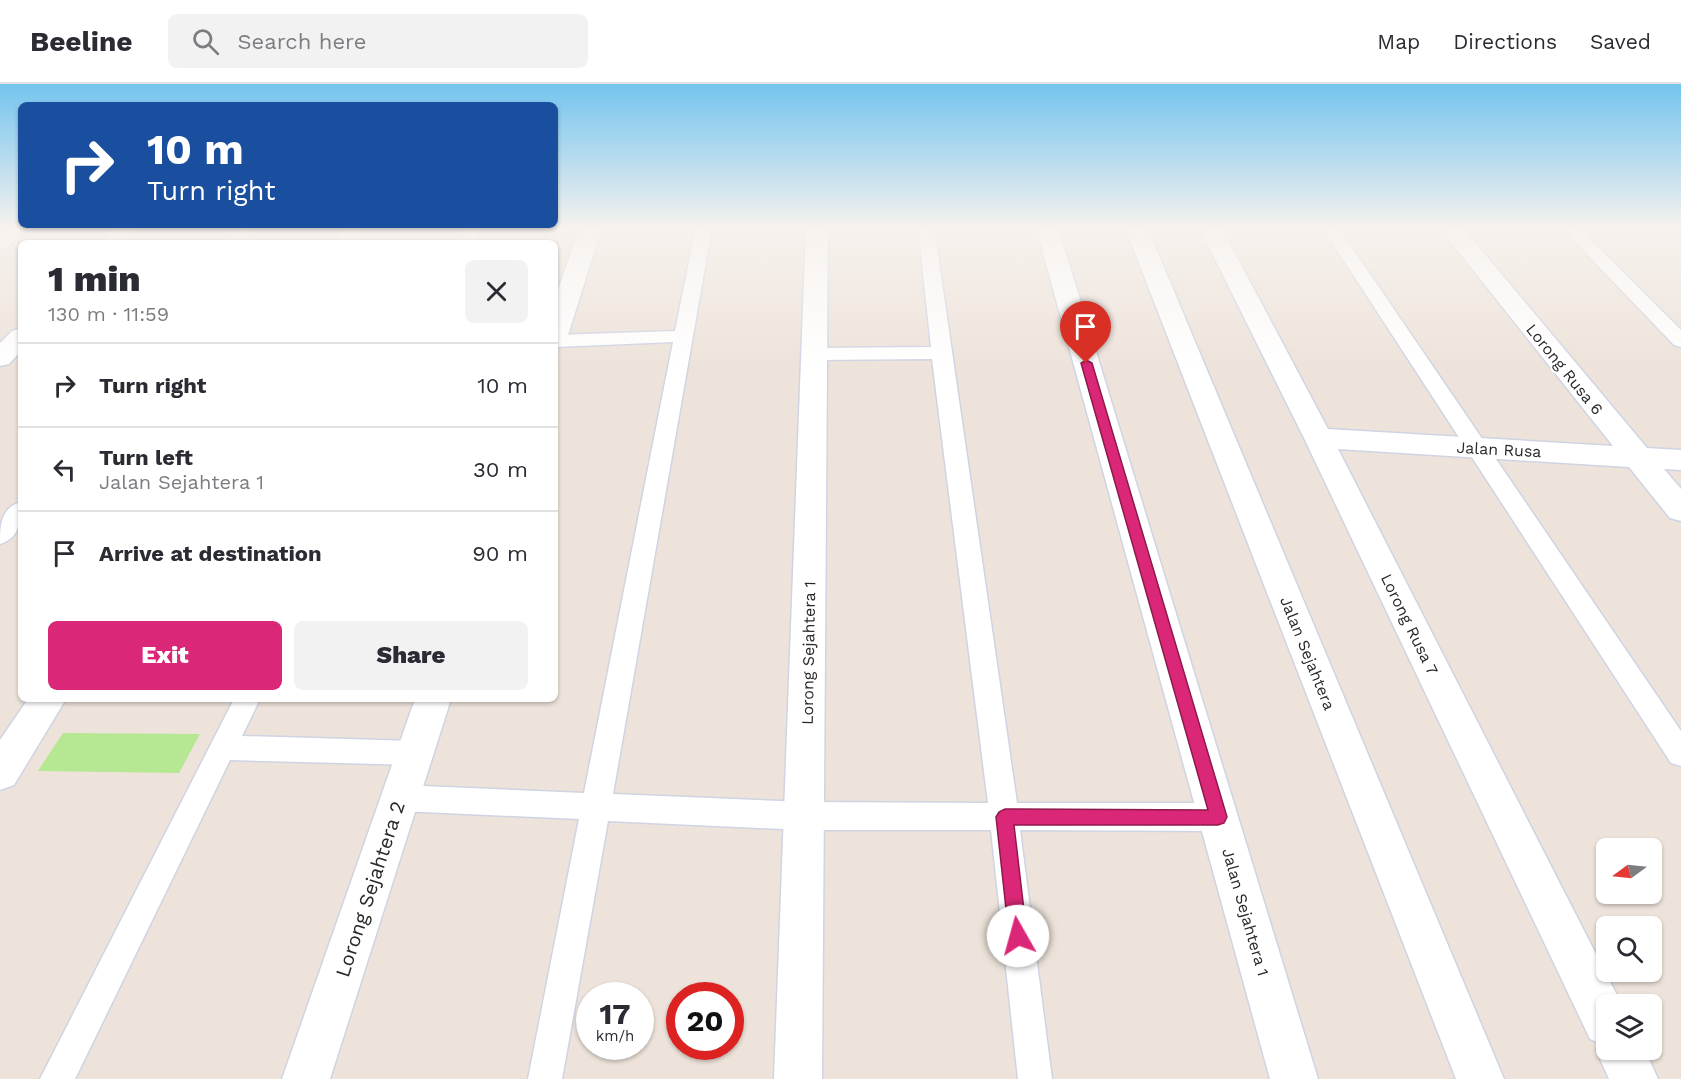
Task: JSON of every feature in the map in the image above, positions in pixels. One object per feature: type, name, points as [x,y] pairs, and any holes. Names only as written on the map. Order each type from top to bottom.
[{"type":"street","points":[[558,325],[575,273]]},
{"type":"street","name":"Lorong Sejahtera 1","points":[[798,1079],[816,273]]},
{"type":"street","name":"Jalan Sejahtera 1","points":[[1060,273],[1294,1079]]},
{"type":"street","name":"Jalan Sejahtera","points":[[1155,273],[1480,1079]]},
{"type":"street","name":"Lorong Rusa 7","points":[[1234,273],[1318,438],[1596,1003]]},
{"type":"street","name":"Lorong Rusa 6","points":[[1488,273],[1681,510]]},
{"type":"street","points":[[0,358],[18,339]]},
{"type":"street","name":"Jalan Rusa","points":[[1318,438],[1681,460]]},
{"type":"street","points":[[0,773],[13,733],[45,702]]},
{"type":"street","name":"Lorong Sejahtera 2","points":[[306,1079],[432,702]]},
{"type":"street","points":[[1625,1060],[1634,1079]]},
{"type":"lane","points":[[545,1079],[696,273]]},
{"type":"lane","points":[[932,273],[1005,817],[1035,1079]]},
{"type":"lane","points":[[1361,273],[1681,754]]},
{"type":"lane","points":[[1615,273],[1681,341]]},
{"type":"lane","points":[[558,331],[685,336]]},
{"type":"lane","points":[[815,354],[941,353]]},
{"type":"lane","points":[[0,536],[18,514]]},
{"type":"lane","points":[[57,1079],[246,702]]},
{"type":"lane","points":[[224,748],[415,753]]},
{"type":"lane","points":[[400,798],[804,816],[1218,817]]},
{"type":"green space","points":[[63,733],[200,734],[179,773],[38,771]]},
{"type":"route","points":[[1018,936],[1005,817],[1218,817],[1086,363]]}]
